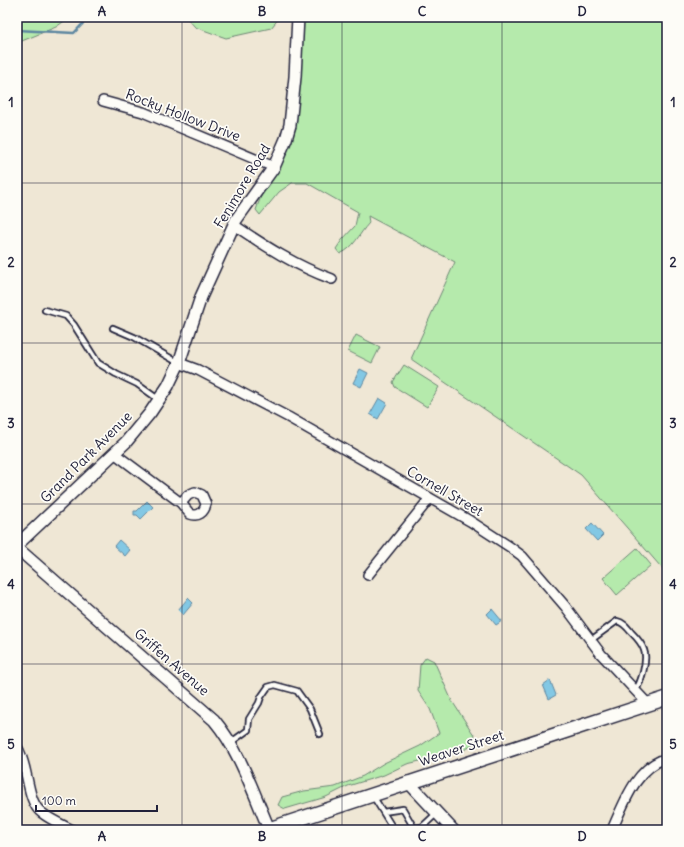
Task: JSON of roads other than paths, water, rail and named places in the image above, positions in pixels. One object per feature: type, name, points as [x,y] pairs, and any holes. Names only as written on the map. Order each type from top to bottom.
[{"type":"main road","name":"Weaver Street","points":[[267,830],[408,782],[667,698]]},
{"type":"street","name":"Fenimore Road","points":[[179,363],[201,297],[234,225],[249,200],[274,167],[286,139],[290,125],[295,77],[298,17]]},
{"type":"street","name":"Rocky Hollow Drive","points":[[103,101],[143,112],[274,167]]},
{"type":"street","points":[[234,225],[280,255],[312,272],[332,280]]},
{"type":"street","name":"Grand Park Avenue","points":[[17,546],[126,442],[150,413],[168,386],[179,363]]},
{"type":"street","name":"Cornell Street","points":[[179,363],[198,370],[288,417],[430,498],[522,556],[565,606],[591,640],[648,704]]},
{"type":"street","points":[[114,453],[181,503]]},
{"type":"street","points":[[368,575],[430,498]]},
{"type":"street","name":"Griffen Avenue","points":[[17,546],[207,713],[222,729],[230,743],[267,830]]},
{"type":"street","points":[[17,747],[25,764],[36,807],[42,813],[72,830]]},
{"type":"street","points":[[612,830],[623,803],[638,779],[652,764],[667,758]]},
{"type":"street","points":[[408,782],[454,830]]},
{"type":"lane","points":[[45,310],[66,316],[70,320],[82,334],[98,363],[137,384],[158,399]]},
{"type":"lane","points":[[114,328],[134,337],[179,363]]},
{"type":"lane","points":[[591,640],[617,621],[622,622],[632,633],[645,652],[642,676],[635,691]]},
{"type":"lane","points":[[230,743],[248,730],[249,719],[259,703],[261,696],[268,687],[274,685],[297,691],[310,709],[320,734]]},
{"type":"lane","points":[[372,794],[394,830],[423,828],[437,813]]},
{"type":"lane","points":[[383,812],[403,809],[414,828]]},
{"type":"water","points":[[360,369],[368,373],[361,387],[353,383]]},
{"type":"water","points":[[379,398],[387,403],[378,419],[370,414]]},
{"type":"water","points":[[147,501],[153,507],[141,519],[137,515],[134,515],[134,511],[137,511]]},
{"type":"water","points":[[592,523],[603,535],[597,541],[586,529]]},
{"type":"water","points":[[119,540],[130,550],[125,556],[114,546]]},
{"type":"water","points":[[188,598],[193,603],[183,615],[178,610]]},
{"type":"water","points":[[492,609],[502,621],[496,625],[487,614]]},
{"type":"water","points":[[550,680],[556,695],[549,699],[543,685]]},
{"type":"waterway","points":[[17,30],[74,33],[89,17]]}]
